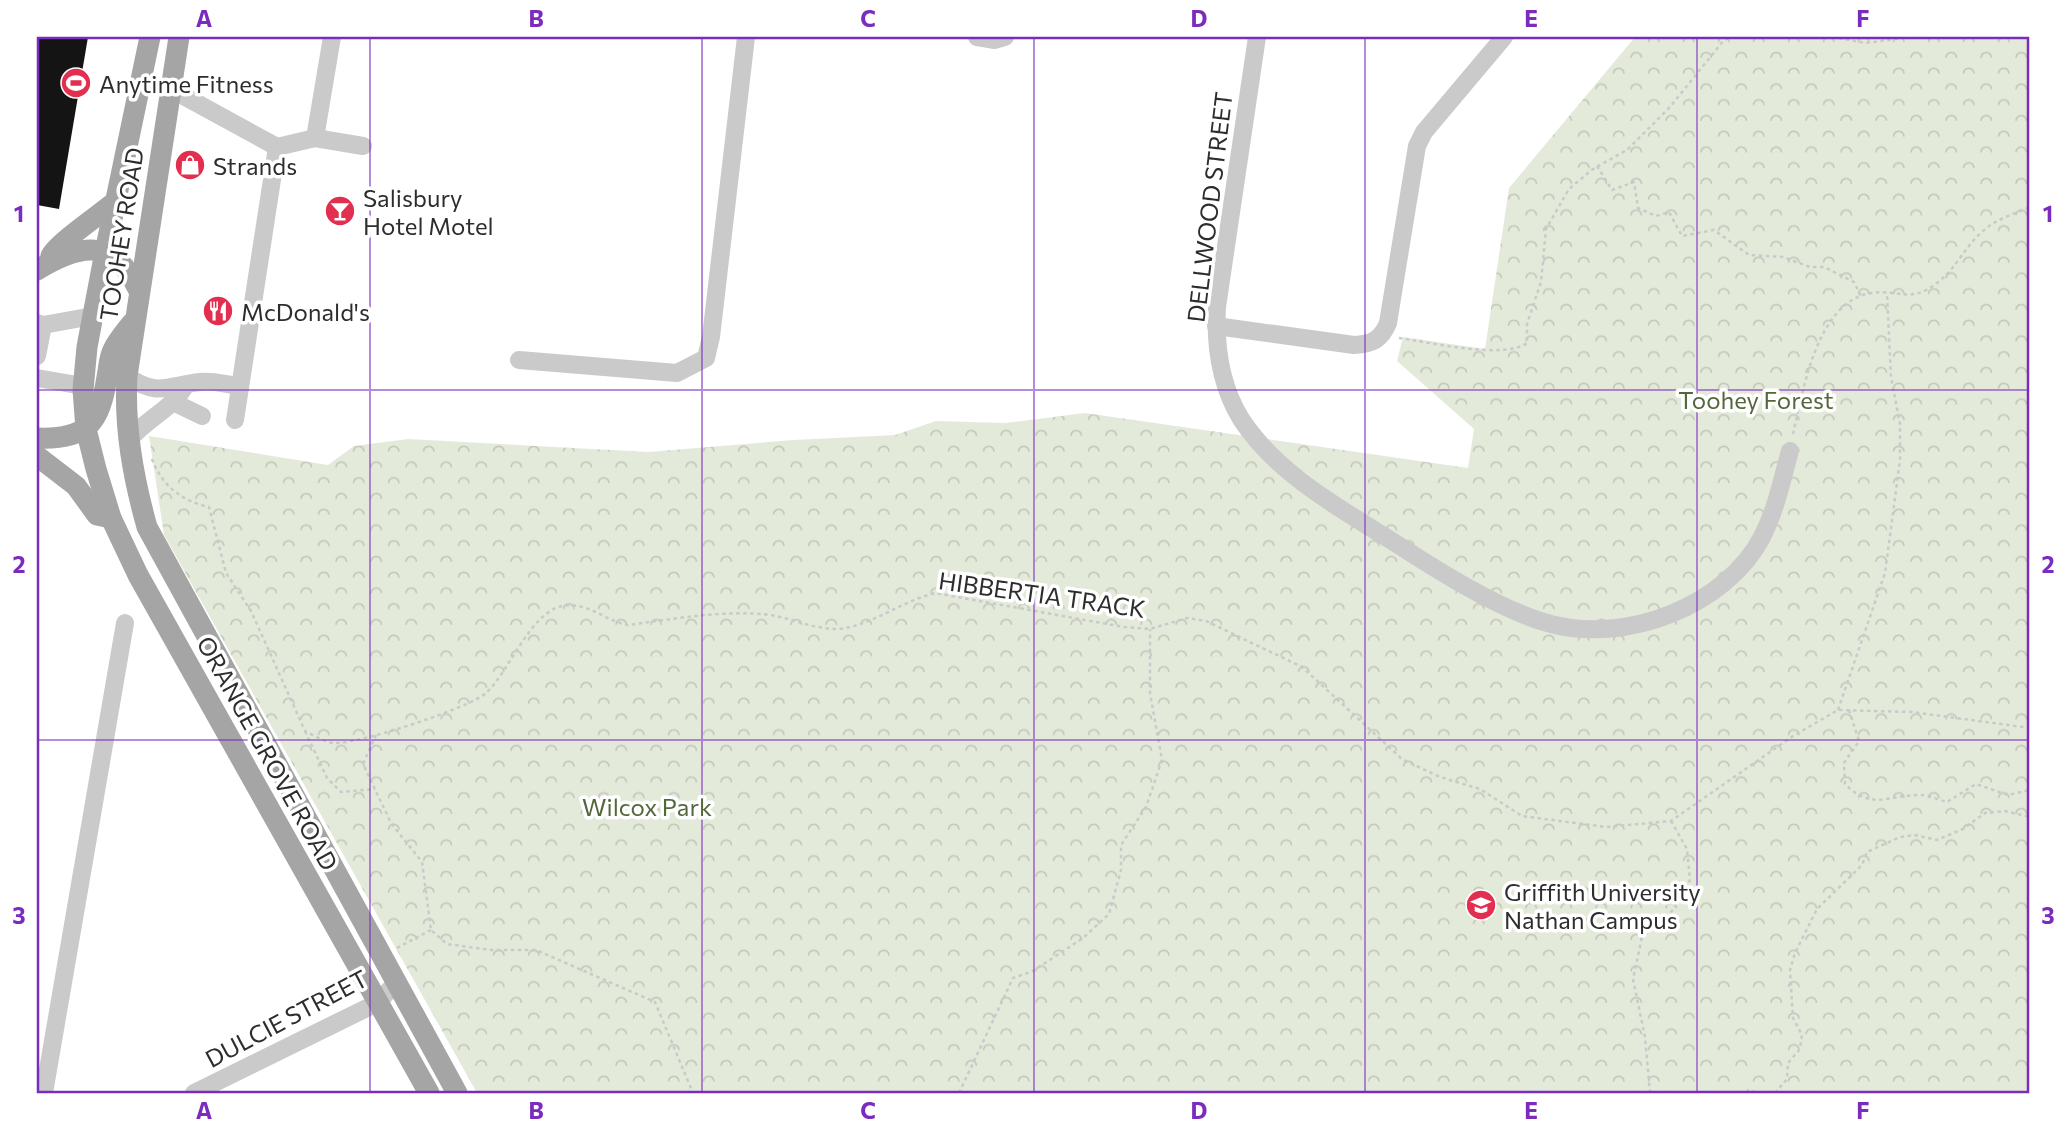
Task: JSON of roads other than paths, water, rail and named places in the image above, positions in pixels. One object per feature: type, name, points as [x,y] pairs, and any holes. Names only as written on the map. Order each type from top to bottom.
[{"type":"main road","name":"TOOHEY ROAD","points":[[86,429],[83,386],[93,316],[150,37]]},
{"type":"main road","name":"TOOHEY ROAD","points":[[128,441],[125,410],[133,321],[179,37]]},
{"type":"main road","points":[[42,267],[54,247],[82,230],[116,201]]},
{"type":"main road","points":[[42,267],[79,250],[105,252],[124,263],[138,289]]},
{"type":"main road","points":[[37,438],[67,437],[86,429],[100,412],[112,351],[133,321]]},
{"type":"main road","name":"ORANGE GROVE ROAD","points":[[86,429],[111,518],[138,575],[429,1093]]},
{"type":"main road","name":"ORANGE GROVE ROAD","points":[[128,441],[147,527],[457,1093]]},
{"type":"main road","points":[[37,456],[76,486],[97,515],[111,518]]},
{"type":"street","points":[[315,138],[332,37]]},
{"type":"street","points":[[519,360],[677,373],[706,358],[711,337],[746,37]]},
{"type":"street","points":[[976,37],[995,40],[1005,37]]},
{"type":"street","name":"DELLWOOD STREET","points":[[1257,37],[1216,326],[1217,351],[1229,397],[1241,418],[1270,454],[1326,499],[1416,556],[1529,617],[1552,625],[1584,629],[1621,628],[1660,617],[1714,592],[1739,569],[1762,537],[1790,451]]},
{"type":"street","points":[[1216,326],[1354,345],[1370,344],[1383,336],[1388,323],[1417,146],[1424,132],[1504,37]]},
{"type":"street","points":[[171,89],[277,147],[315,138],[363,146]]},
{"type":"street","points":[[235,420],[277,147]]},
{"type":"street","points":[[37,356],[40,324],[93,316]]},
{"type":"street","points":[[127,376],[145,388],[155,390],[202,382],[240,386]]},
{"type":"street","points":[[37,378],[83,386]]},
{"type":"street","points":[[128,441],[144,421],[175,403],[185,386]]},
{"type":"street","points":[[175,403],[202,415]]},
{"type":"street","points":[[44,1093],[125,623]]},
{"type":"street","name":"DULCIE STREET","points":[[194,1093],[377,1003],[397,982]]},
{"type":"place","name":"Anytime Fitness","points":[[76,83]]},
{"type":"place","name":"Strands","points":[[190,165]]},
{"type":"place","name":"Salisbury Hotel Motel","points":[[340,211]]},
{"type":"place","name":"McDonald's","points":[[218,311]]},
{"type":"place","name":"Griffith University Nathan Campus","points":[[1481,905]]},
{"type":"park label","name":"Toohey Forest","points":[[1756,399]]},
{"type":"park label","name":"Wilcox Park","points":[[647,806]]}]
